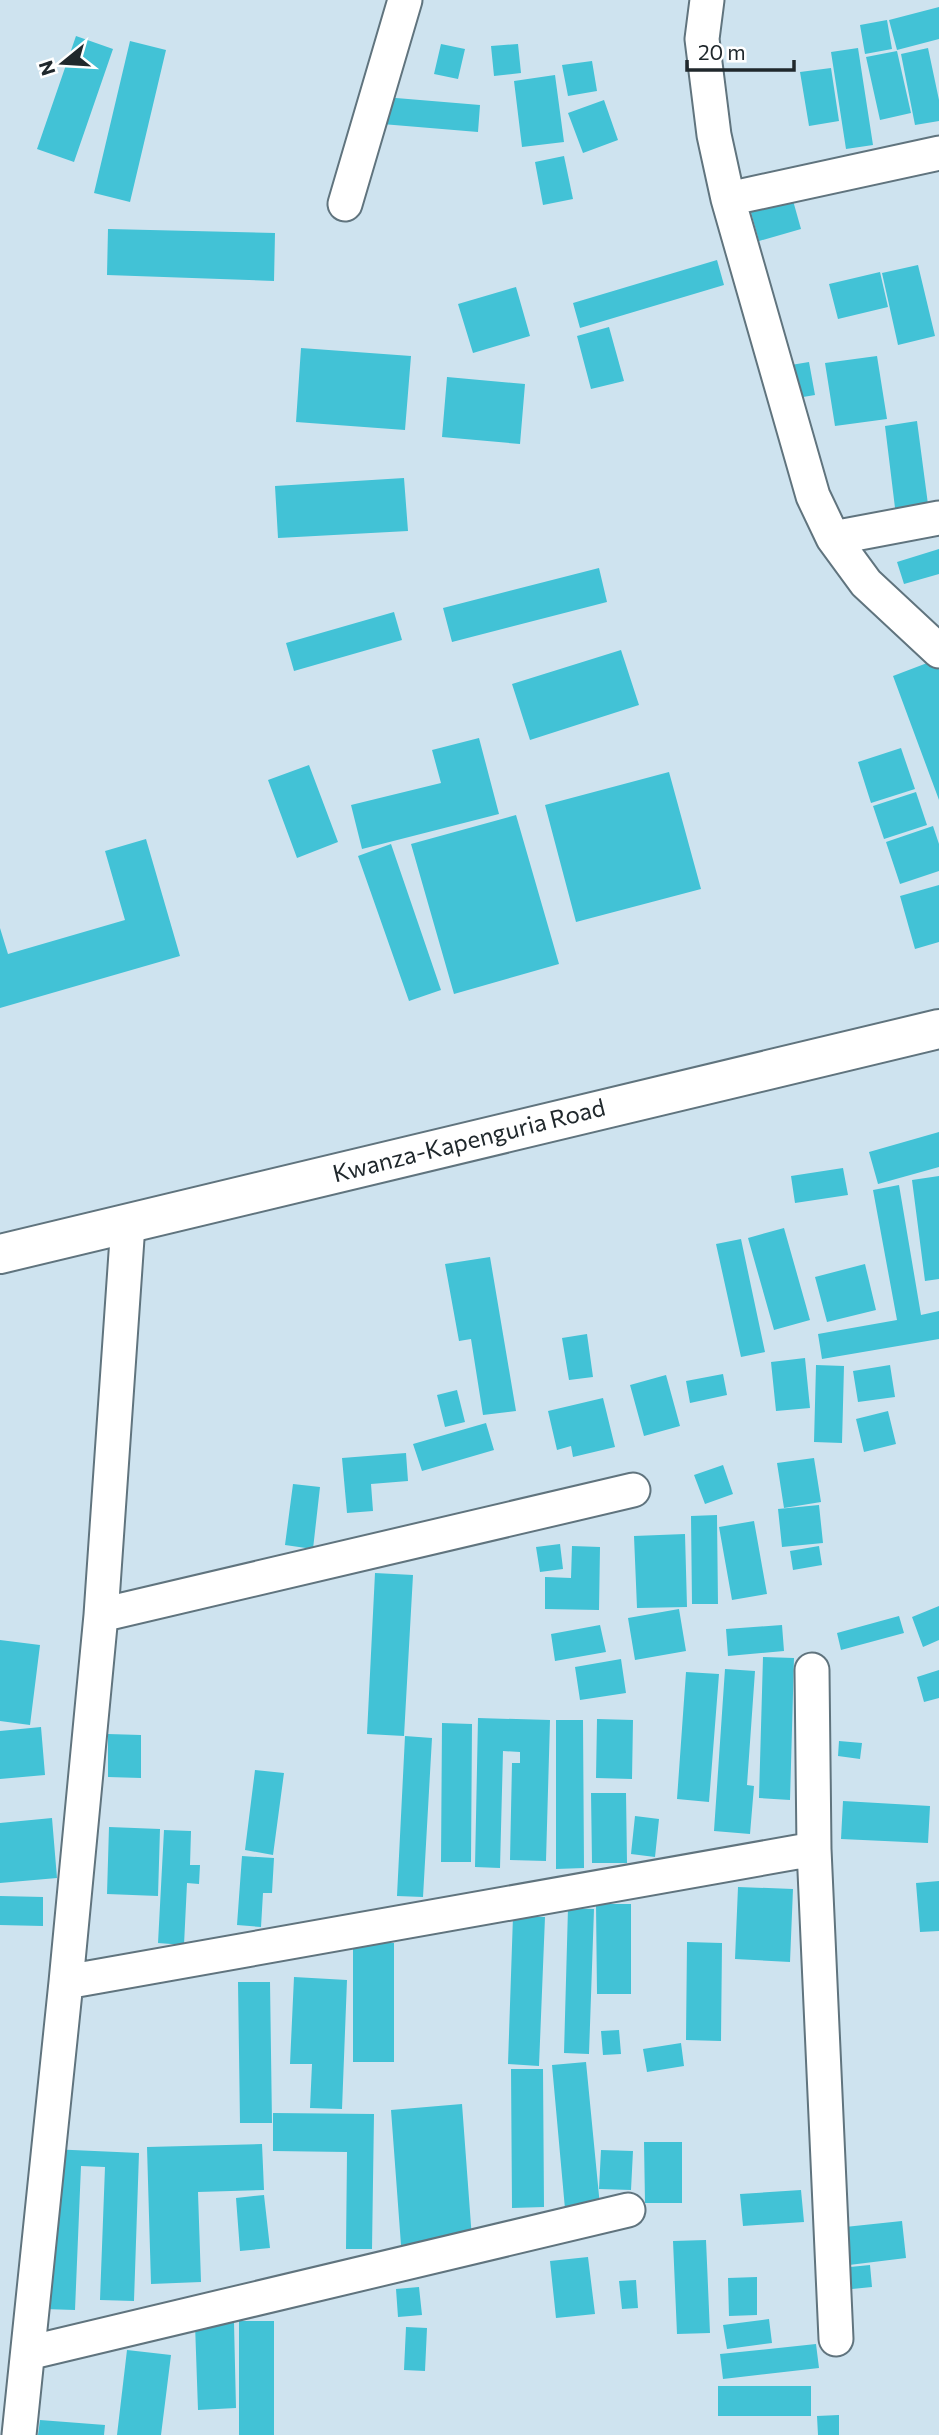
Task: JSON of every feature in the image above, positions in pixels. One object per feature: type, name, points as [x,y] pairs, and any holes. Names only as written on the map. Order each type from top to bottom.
[{"type":"street","points":[[345,204],[405,0]]},
{"type":"street","points":[[707,0],[702,38],[714,135],[728,199],[813,496],[833,538],[866,583],[939,651]]},
{"type":"street","points":[[728,199],[939,153]]},
{"type":"street","points":[[833,538],[939,518]]},
{"type":"street","name":"Kwanza-Kapenguria Road","points":[[0,1254],[939,1029]]},
{"type":"street","points":[[19,2435],[101,1615],[128,1224]]},
{"type":"street","points":[[101,1615],[633,1490]]},
{"type":"street","points":[[811,1670],[814,1849],[836,2339]]},
{"type":"street","points":[[66,1982],[814,1849]]},
{"type":"street","points":[[28,2353],[628,2210]]},
{"type":"building","points":[[939,7],[939,39],[897,50],[889,20]]},
{"type":"building","points":[[887,20],[892,49],[865,54],[860,25]]},
{"type":"building","points":[[76,36],[113,49],[74,162],[37,149]]},
{"type":"building","points":[[130,41],[166,50],[130,202],[94,193]]},
{"type":"building","points":[[441,44],[465,49],[458,79],[434,74]]},
{"type":"building","points":[[518,44],[521,73],[494,76],[491,46]]},
{"type":"building","points":[[858,48],[873,145],[846,149],[831,52]]},
{"type":"building","points":[[928,48],[939,100],[939,121],[915,125],[901,54]]},
{"type":"building","points":[[897,51],[911,113],[880,120],[866,57]]},
{"type":"building","points":[[592,61],[597,91],[568,96],[562,65]]},
{"type":"building","points":[[831,68],[839,121],[809,126],[800,72]]},
{"type":"building","points":[[555,75],[564,142],[522,147],[514,81]]},
{"type":"building","points":[[384,97],[480,105],[478,132],[382,124]]},
{"type":"building","points":[[604,100],[618,140],[583,153],[568,113]]},
{"type":"building","points":[[564,156],[573,199],[543,205],[535,162]]},
{"type":"building","points":[[792,197],[801,229],[759,241],[750,209]]},
{"type":"building","points":[[108,229],[275,233],[274,281],[107,275]]},
{"type":"building","points":[[717,260],[724,285],[580,328],[573,303]]},
{"type":"building","points":[[918,265],[935,336],[898,345],[882,273]]},
{"type":"building","points":[[880,272],[888,307],[838,319],[829,284]]},
{"type":"building","points":[[516,287],[530,336],[473,353],[458,304]]},
{"type":"building","points":[[609,327],[624,381],[591,389],[577,336]]},
{"type":"building","points":[[301,348],[411,356],[405,430],[296,422]]},
{"type":"building","points":[[877,356],[887,419],[835,426],[825,363]]},
{"type":"building","points":[[809,362],[815,395],[791,399],[785,366]]},
{"type":"building","points":[[447,377],[525,384],[520,444],[442,437]]},
{"type":"building","points":[[917,421],[929,512],[896,516],[885,426]]},
{"type":"building","points":[[404,478],[408,531],[278,538],[275,486]]},
{"type":"building","points":[[939,549],[939,574],[904,584],[897,562]]},
{"type":"building","points":[[599,568],[607,602],[452,642],[443,608]]},
{"type":"building","points":[[394,612],[402,640],[294,671],[286,643]]},
{"type":"building","points":[[621,650],[639,705],[530,740],[512,684]]},
{"type":"building","points":[[935,660],[939,670],[939,800],[893,676]]},
{"type":"building","points":[[479,738],[499,814],[362,849],[351,805],[441,783],[432,750]]},
{"type":"building","points":[[901,748],[915,789],[871,803],[858,762]]},
{"type":"building","points":[[309,765],[338,842],[297,858],[268,780]]},
{"type":"building","points":[[669,772],[701,889],[576,922],[545,805]]},
{"type":"building","points":[[916,792],[927,825],[884,839],[873,806]]},
{"type":"building","points":[[516,815],[559,964],[454,994],[411,844]]},
{"type":"building","points":[[933,826],[939,844],[939,871],[900,884],[886,842]]},
{"type":"building","points":[[146,839],[180,956],[0,1008],[0,928],[8,954],[125,920],[105,851]]},
{"type":"building","points":[[391,844],[441,990],[409,1001],[358,856]]},
{"type":"building","points":[[939,885],[939,942],[915,949],[900,896]]},
{"type":"building","points":[[939,1132],[939,1167],[878,1184],[869,1152]]},
{"type":"building","points":[[843,1168],[848,1195],[795,1203],[791,1176]]},
{"type":"building","points":[[939,1176],[939,1279],[925,1281],[912,1180]]},
{"type":"building","points":[[899,1185],[921,1315],[939,1311],[939,1339],[822,1359],[818,1334],[897,1320],[873,1190]]},
{"type":"building","points":[[784,1228],[810,1320],[774,1330],[748,1238]]},
{"type":"building","points":[[741,1239],[765,1352],[741,1357],[716,1244]]},
{"type":"building","points":[[490,1257],[516,1411],[483,1415],[471,1339],[459,1341],[445,1264]]},
{"type":"building","points":[[865,1264],[876,1310],[827,1322],[815,1277]]},
{"type":"building","points":[[587,1334],[593,1377],[569,1380],[562,1338]]},
{"type":"building","points":[[805,1358],[810,1408],[776,1411],[771,1362]]},
{"type":"building","points":[[816,1365],[844,1366],[842,1443],[814,1442]]},
{"type":"building","points":[[890,1365],[895,1397],[858,1402],[853,1371]]},
{"type":"building","points":[[723,1374],[727,1395],[690,1403],[686,1381]]},
{"type":"building","points":[[666,1375],[680,1426],[644,1436],[630,1385]]},
{"type":"building","points":[[457,1390],[465,1422],[445,1427],[437,1395]]},
{"type":"building","points":[[603,1398],[615,1447],[573,1457],[571,1446],[557,1450],[548,1411]]},
{"type":"building","points":[[888,1411],[896,1444],[864,1452],[856,1419]]},
{"type":"building","points":[[486,1423],[494,1450],[422,1471],[413,1444]]},
{"type":"building","points":[[406,1453],[408,1481],[371,1484],[373,1511],[347,1513],[342,1458]]},
{"type":"building","points":[[814,1458],[821,1502],[784,1508],[777,1463]]},
{"type":"building","points":[[723,1465],[733,1494],[705,1504],[694,1475]]},
{"type":"building","points":[[293,1484],[320,1487],[313,1549],[285,1545]]},
{"type":"building","points":[[819,1505],[823,1543],[782,1547],[778,1509]]},
{"type":"building","points":[[717,1515],[718,1604],[692,1604],[691,1516]]},
{"type":"building","points":[[754,1521],[767,1594],[732,1600],[719,1527]]},
{"type":"building","points":[[685,1534],[687,1607],[637,1608],[634,1536]]},
{"type":"building","points":[[560,1544],[563,1569],[540,1572],[536,1547]]},
{"type":"building","points":[[572,1546],[600,1547],[599,1610],[545,1609],[545,1577],[571,1578]]},
{"type":"building","points":[[819,1546],[822,1565],[793,1570],[790,1551]]},
{"type":"building","points":[[375,1573],[413,1575],[404,1736],[367,1734]]},
{"type":"building","points":[[939,1606],[939,1640],[923,1647],[912,1617]]},
{"type":"building","points":[[679,1609],[686,1651],[635,1660],[628,1618]]},
{"type":"building","points":[[899,1616],[904,1633],[841,1650],[837,1633]]},
{"type":"building","points":[[600,1625],[606,1652],[555,1661],[551,1634]]},
{"type":"building","points":[[782,1625],[784,1651],[728,1656],[726,1629]]},
{"type":"building","points":[[0,1640],[40,1645],[30,1725],[0,1721]]},
{"type":"building","points":[[763,1657],[794,1658],[790,1800],[759,1798]]},
{"type":"building","points":[[621,1659],[626,1693],[580,1700],[575,1667]]},
{"type":"building","points":[[725,1669],[755,1671],[747,1785],[754,1786],[750,1834],[714,1831]]},
{"type":"building","points":[[939,1670],[939,1698],[924,1702],[917,1677]]},
{"type":"building","points":[[686,1672],[719,1674],[709,1802],[677,1799]]},
{"type":"building","points":[[478,1718],[550,1720],[546,1861],[510,1860],[512,1763],[520,1763],[520,1752],[503,1751],[500,1868],[475,1867]]},
{"type":"building","points":[[597,1719],[633,1720],[632,1779],[596,1778]]},
{"type":"building","points":[[556,1720],[583,1720],[584,1868],[556,1869]]},
{"type":"building","points":[[442,1723],[472,1724],[471,1862],[441,1862]]},
{"type":"building","points":[[41,1727],[45,1775],[0,1779],[0,1731]]},
{"type":"building","points":[[108,1734],[141,1735],[141,1778],[108,1777]]},
{"type":"building","points":[[405,1736],[432,1738],[423,1897],[397,1896]]},
{"type":"building","points":[[839,1741],[862,1743],[860,1759],[838,1756]]},
{"type":"building","points":[[255,1770],[284,1773],[273,1855],[245,1850]]},
{"type":"building","points":[[591,1793],[626,1793],[627,1863],[592,1863]]},
{"type":"building","points":[[843,1801],[930,1806],[928,1843],[841,1839]]},
{"type":"building","points":[[635,1816],[659,1819],[655,1857],[631,1854]]},
{"type":"building","points":[[52,1818],[57,1878],[0,1883],[0,1823]]},
{"type":"building","points":[[109,1827],[160,1829],[158,1896],[107,1894]]},
{"type":"building","points":[[164,1830],[191,1831],[190,1865],[200,1865],[199,1884],[187,1883],[184,1945],[158,1943]]},
{"type":"building","points":[[242,1856],[274,1858],[272,1893],[263,1893],[261,1927],[237,1925]]},
{"type":"building","points":[[939,1881],[939,1931],[920,1932],[916,1883]]},
{"type":"building","points":[[738,1887],[793,1889],[790,1962],[735,1959]]},
{"type":"building","points":[[0,1896],[43,1897],[43,1926],[0,1925]]},
{"type":"building","points":[[596,1904],[631,1904],[631,1994],[597,1994]]},
{"type":"building","points":[[568,1908],[594,1909],[589,2054],[564,2053]]},
{"type":"building","points":[[513,1916],[545,1917],[539,2066],[508,2064]]},
{"type":"building","points":[[353,1942],[394,1943],[394,2062],[353,2062]]},
{"type":"building","points":[[687,1942],[722,1943],[721,2041],[686,2040]]},
{"type":"building","points":[[294,1977],[347,1980],[342,2109],[310,2108],[312,2064],[290,2064]]},
{"type":"building","points":[[238,1982],[270,1982],[272,2123],[240,2123]]},
{"type":"building","points":[[619,2030],[621,2054],[603,2055],[601,2031]]},
{"type":"building","points":[[681,2043],[684,2066],[647,2072],[643,2049]]},
{"type":"building","points":[[586,2062],[600,2206],[565,2209],[552,2065]]},
{"type":"building","points":[[511,2069],[543,2069],[544,2207],[512,2208]]},
{"type":"building","points":[[462,2104],[472,2239],[401,2245],[391,2110]]},
{"type":"building","points":[[273,2113],[374,2114],[372,2249],[346,2249],[347,2152],[273,2151]]},
{"type":"building","points":[[644,2142],[682,2142],[682,2203],[645,2203]]},
{"type":"building","points":[[262,2144],[264,2190],[198,2192],[201,2282],[151,2284],[147,2147]]},
{"type":"building","points":[[50,2149],[139,2153],[134,2301],[100,2300],[105,2167],[81,2166],[75,2310],[44,2309]]},
{"type":"building","points":[[601,2150],[633,2151],[631,2190],[599,2189]]},
{"type":"building","points":[[801,2190],[804,2222],[743,2226],[740,2194]]},
{"type":"building","points":[[264,2195],[270,2248],[240,2251],[236,2198]]},
{"type":"building","points":[[902,2221],[906,2258],[849,2265],[845,2227]]},
{"type":"building","points":[[706,2240],[710,2333],[677,2334],[673,2241]]},
{"type":"building","points":[[588,2257],[595,2314],[556,2318],[550,2261]]},
{"type":"building","points":[[870,2265],[872,2287],[842,2290],[840,2268]]},
{"type":"building","points":[[757,2277],[757,2315],[729,2316],[728,2278]]},
{"type":"building","points":[[636,2280],[638,2308],[622,2309],[619,2281]]},
{"type":"building","points":[[419,2287],[422,2315],[398,2317],[396,2289]]},
{"type":"building","points":[[769,2319],[772,2343],[727,2349],[723,2325]]},
{"type":"building","points":[[239,2321],[274,2321],[274,2435],[239,2435]]},
{"type":"building","points":[[234,2323],[236,2408],[198,2410],[195,2324]]},
{"type":"building","points":[[406,2327],[427,2328],[425,2371],[404,2370]]},
{"type":"building","points":[[816,2344],[819,2368],[723,2379],[720,2354]]},
{"type":"building","points":[[127,2350],[171,2355],[161,2435],[117,2435]]},
{"type":"building","points":[[718,2386],[811,2386],[811,2416],[718,2416]]},
{"type":"building","points":[[839,2415],[839,2435],[818,2435],[817,2416]]},
{"type":"building","points":[[40,2420],[105,2425],[104,2435],[38,2435]]}]
